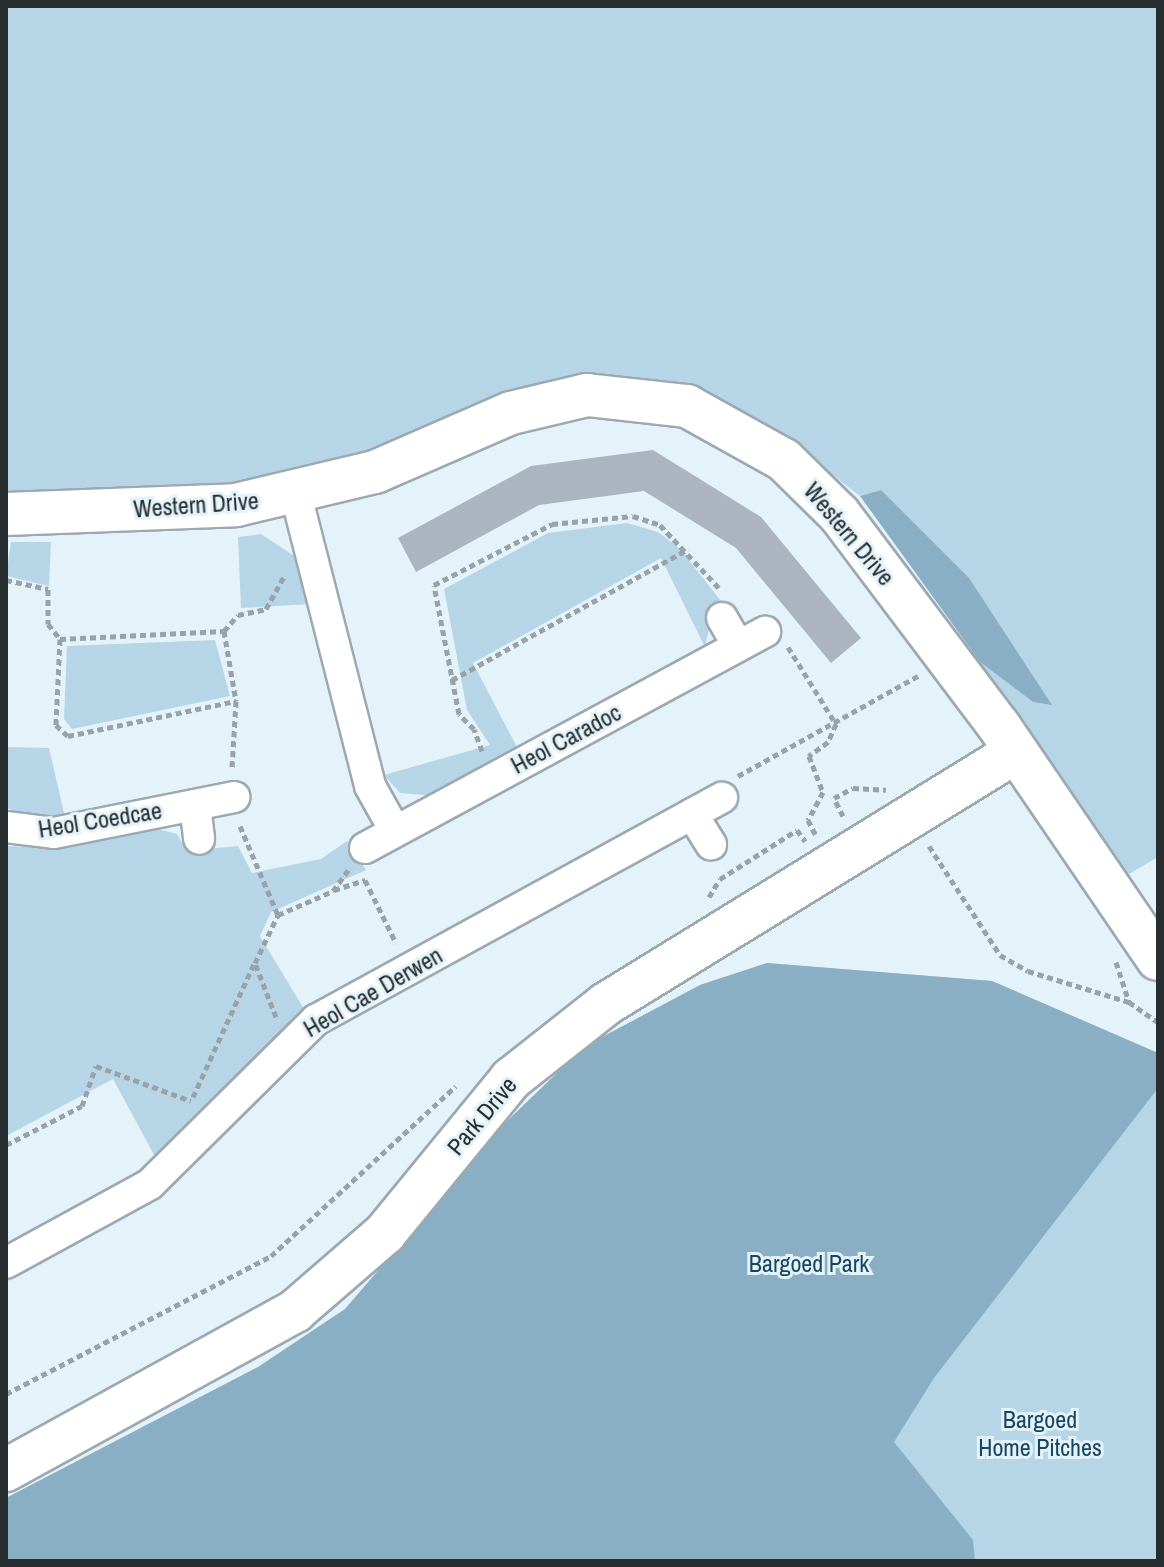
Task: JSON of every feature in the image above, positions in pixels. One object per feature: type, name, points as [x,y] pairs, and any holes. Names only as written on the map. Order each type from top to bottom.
[{"type":"street","name":"Western Drive","points":[[6,514],[236,505],[296,495],[375,472],[511,413],[587,395],[687,406],[784,460],[839,514],[1016,752],[1158,959]]},
{"type":"street","points":[[296,495],[370,786],[395,831]]},
{"type":"street","points":[[724,608],[738,646]]},
{"type":"street","name":"Heol Caradoc","points":[[365,848],[765,632]]},
{"type":"street","name":"Park Drive","points":[[6,1470],[295,1311],[385,1233],[511,1079],[606,1004],[1016,752]]},
{"type":"street","name":"Heol Coedcae","points":[[6,827],[54,833],[234,797]]},
{"type":"street","name":"Heol Cae Derwen","points":[[6,1263],[150,1184],[288,1044],[316,1020],[722,798]]},
{"type":"street","name":"Heol Coedcae","points":[[195,805],[199,839]]},
{"type":"street","points":[[692,814],[711,844]]},
{"type":"path","points":[[492,778],[474,729],[459,714],[434,585],[552,524],[633,516],[660,525],[688,549],[724,608]]},
{"type":"path","points":[[60,639],[224,631],[238,615],[266,609],[297,552],[308,549]]},
{"type":"path","points":[[452,680],[688,549]]},
{"type":"path","points":[[6,580],[48,589],[48,624],[60,639],[56,725],[68,736],[236,701]]},
{"type":"path","points":[[765,632],[775,627],[836,724],[828,742],[809,756],[823,792],[808,820],[815,834]]},
{"type":"path","points":[[924,839],[1000,955],[1028,971],[1129,1002],[1158,1022]]},
{"type":"path","points":[[333,891],[365,848]]},
{"type":"path","points":[[186,1114],[278,915],[365,880],[409,969]]},
{"type":"path","points":[[255,963],[288,1044]]},
{"type":"path","points":[[6,1145],[82,1106],[96,1066],[191,1101]]},
{"type":"green space","points":[[6,6],[1158,6],[1158,857],[1129,874],[1094,835],[980,662],[1033,702],[881,490],[860,496],[763,421],[690,390],[364,459],[236,495],[6,491]]},
{"type":"green space","points":[[881,490],[969,578],[1052,705],[1033,702],[980,662],[860,496]]},
{"type":"green space","points":[[627,523],[658,532],[680,549],[725,606],[712,615],[705,647],[661,558],[473,663],[518,749],[435,796],[400,793],[384,775],[490,745],[467,710],[444,589],[548,533]]},
{"type":"green space","points":[[261,534],[305,563],[311,604],[241,608],[238,537]]},
{"type":"green space","points":[[11,542],[51,542],[49,586],[6,576]]},
{"type":"green space","points":[[215,640],[230,696],[72,729],[64,719],[67,646]]},
{"type":"green space","points":[[6,747],[49,748],[65,817],[38,819],[6,808]]},
{"type":"green space","points":[[153,828],[177,834],[187,851],[238,846],[252,873],[321,859],[347,841],[366,870],[271,912],[260,936],[307,1014],[159,1164],[113,1079],[6,1136],[6,846],[59,848]]},
{"type":"green space","name":"Bargoed Park","points":[[767,963],[992,981],[1158,1053],[1158,1561],[6,1561],[6,1498],[258,1367],[345,1309],[505,1123],[700,985]]},
{"type":"green space","name":"Bargoed Park","points":[[767,963],[992,981],[1158,1053],[1158,1088],[934,1378],[894,1442],[973,1540],[975,1561],[6,1561],[6,1498],[258,1367],[345,1309],[505,1123],[585,1046],[700,985]]},
{"type":"building","points":[[653,450],[761,517],[861,638],[831,663],[736,548],[644,491],[539,505],[416,572],[398,538],[531,466]]},
{"type":"park label","name":"Bargoed Home Pitches","points":[[1040,1434]]}]
